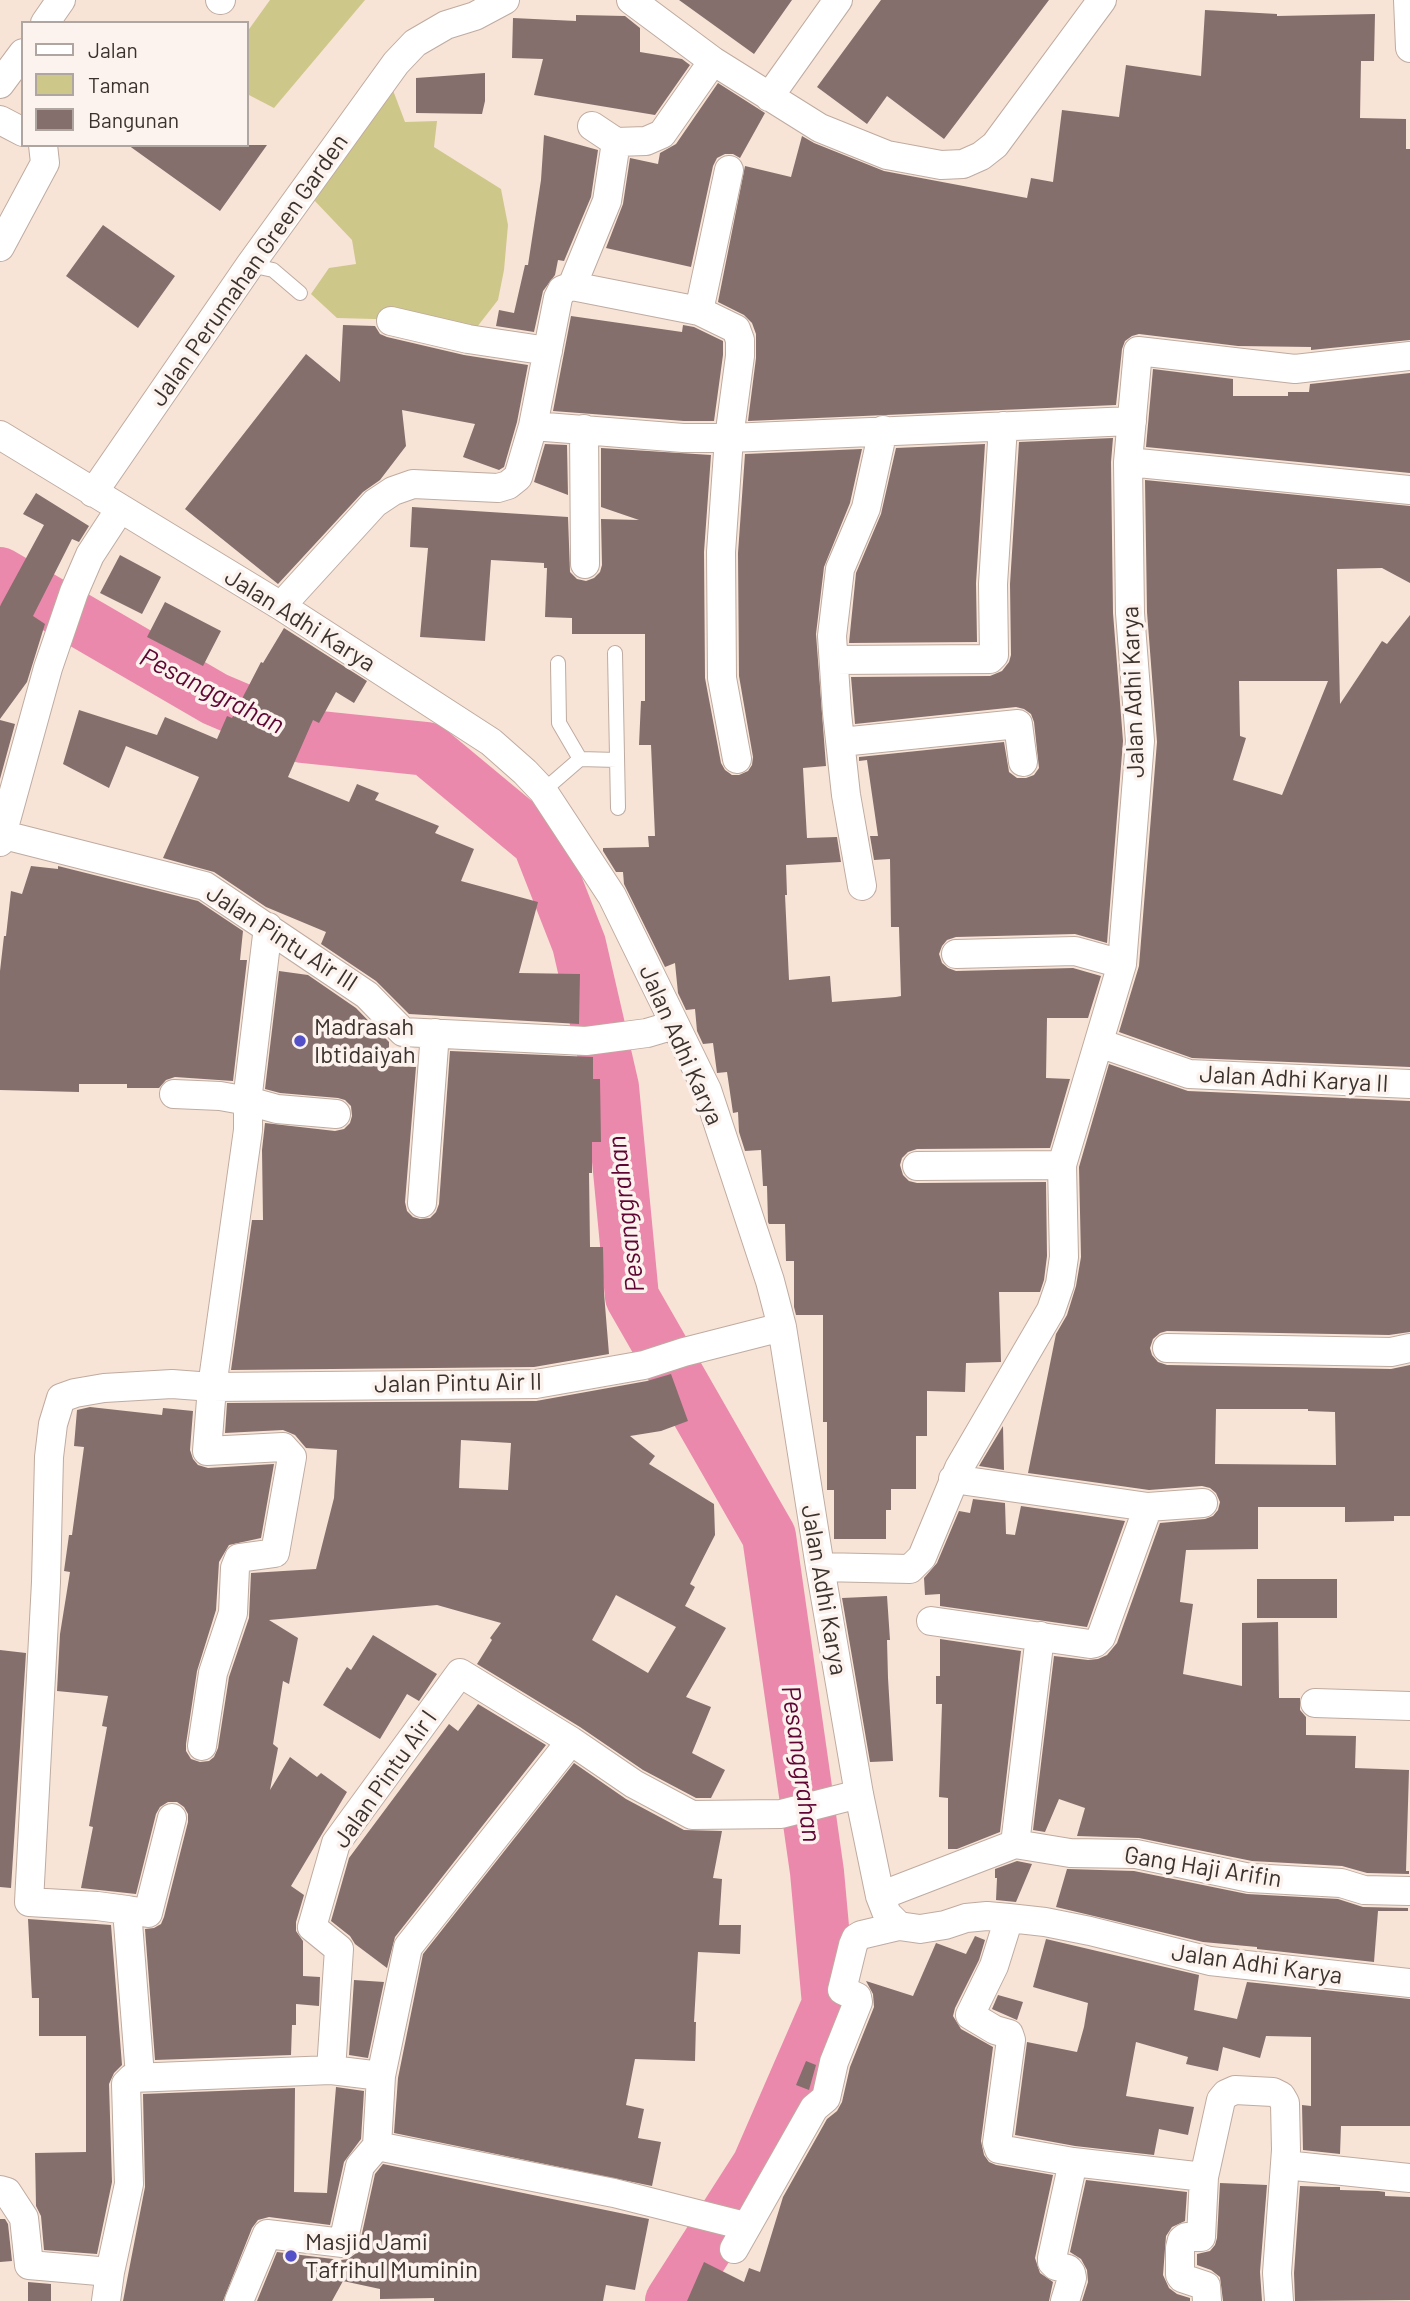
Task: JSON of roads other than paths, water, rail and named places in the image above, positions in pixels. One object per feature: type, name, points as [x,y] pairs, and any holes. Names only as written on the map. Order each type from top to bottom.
[{"type":"street","points":[[46,21],[61,0]]},
{"type":"street","name":"Jalan Perumahan Green Garden","points":[[93,493],[250,265],[396,63],[415,43],[446,25],[475,16],[505,0]]},
{"type":"street","points":[[631,0],[713,61],[820,128],[876,151],[941,165],[963,163],[981,156],[995,145],[1102,0]]},
{"type":"street","points":[[769,97],[838,0]]},
{"type":"street","points":[[1408,0],[1410,48]]},
{"type":"street","points":[[0,84],[21,56]]},
{"type":"street","points":[[593,126],[616,142],[646,141],[662,134],[713,61]]},
{"type":"street","points":[[0,120],[21,131]]},
{"type":"street","points":[[572,286],[607,201],[616,142]]},
{"type":"street","points":[[0,247],[45,163],[43,147]]},
{"type":"street","points":[[699,311],[729,170]]},
{"type":"street","points":[[281,606],[376,503],[393,491],[413,484],[498,488],[508,485],[518,477],[533,426],[558,298],[562,290],[572,286],[699,311],[727,323],[739,334],[740,356],[729,438],[721,552],[722,678],[737,759]]},
{"type":"street","points":[[391,321],[468,339],[548,351]]},
{"type":"street","name":"Jalan Adhi Karya","points":[[820,1567],[910,1569],[922,1557],[953,1479],[1051,1310],[1060,1284],[1064,1257],[1062,1166],[1122,964],[1140,741],[1130,613],[1128,461],[1138,351],[1295,369],[1410,356]]},
{"type":"street","points":[[533,426],[683,438],[729,438],[1132,421]]},
{"type":"street","points":[[834,660],[990,659],[994,655],[993,584],[1003,426]]},
{"type":"street","points":[[584,429],[585,564]]},
{"type":"street","points":[[862,886],[846,795],[832,636],[840,569],[866,508],[883,430]]},
{"type":"street","points":[[0,435],[93,493]]},
{"type":"street","points":[[1128,461],[1410,490]]},
{"type":"street","name":"Jalan Adhi Karya","points":[[93,493],[281,606],[491,742],[543,791],[612,896],[707,1090],[770,1281],[782,1327],[859,1794],[880,1896],[887,1914],[899,1926]]},
{"type":"street","points":[[2,838],[48,668],[74,592],[90,555],[120,509]]},
{"type":"street","points":[[841,742],[1018,724],[1023,762]]},
{"type":"street","name":"Jalan Pintu Air III","points":[[2,838],[205,886],[367,995],[403,1032],[586,1041],[647,1033],[674,1025]]},
{"type":"street","points":[[202,1746],[214,1673],[233,1613],[235,1568],[239,1558],[275,1553],[292,1457],[283,1447],[207,1451],[212,1387],[248,1130],[248,1101],[268,928]]},
{"type":"street","points":[[956,954],[1075,951],[1122,964]]},
{"type":"street","points":[[422,1203],[435,1033]]},
{"type":"street","name":"Jalan Adhi Karya II","points":[[1099,1044],[1189,1074],[1410,1084]]},
{"type":"street","points":[[174,1094],[219,1096],[276,1109],[336,1114]]},
{"type":"street","points":[[917,1166],[1062,1166]]},
{"type":"street","name":"Jalan Pintu Air II","points":[[127,1910],[29,1902],[46,1583],[49,1457],[53,1424],[61,1398],[104,1388],[172,1384],[212,1387],[536,1384],[644,1365],[782,1327]]},
{"type":"street","points":[[1167,1348],[1391,1352],[1410,1348]]},
{"type":"street","points":[[953,1479],[1148,1507],[1203,1503]]},
{"type":"street","points":[[931,1621],[1090,1644],[1101,1637],[1148,1507]]},
{"type":"street","points":[[880,1896],[1015,1844],[1040,1636]]},
{"type":"street","name":"Jalan Pintu Air I","points":[[331,2070],[339,1949],[312,1927],[336,1843],[460,1673],[571,1741],[634,1784],[692,1815],[781,1814],[859,1794]]},
{"type":"street","points":[[1315,1703],[1410,1706]]},
{"type":"street","points":[[239,2301],[267,2234],[343,2243],[360,2166],[377,2146],[381,2076],[408,1947],[571,1741]]},
{"type":"street","points":[[140,2076],[127,1910],[148,1913],[172,1818]]},
{"type":"street","name":"Gang Haji Arifin","points":[[1015,1844],[1070,1853],[1136,1854],[1250,1878],[1341,1883],[1364,1890],[1409,1891]]},
{"type":"street","name":"Jalan Adhi Karya","points":[[377,2146],[683,2209],[741,2233],[814,2108],[826,2098],[834,2062],[858,2002],[858,1997],[842,1990],[856,1938],[899,1926],[920,1929],[987,1916],[1045,1922],[1090,1931],[1210,1961],[1410,1983]]},
{"type":"street","points":[[1009,1918],[994,1966],[971,2015],[995,2030],[1009,2034],[1011,2040],[997,2143],[999,2149],[1073,2162],[1204,2176]]},
{"type":"street","points":[[106,2301],[129,2184],[126,2084],[132,2078],[331,2070],[381,2076]]},
{"type":"street","points":[[1208,2301],[1206,2286],[1180,2275],[1180,2248],[1186,2236],[1201,2237],[1204,2176],[1221,2100],[1235,2090],[1273,2092],[1281,2096],[1285,2103],[1285,2165],[1277,2273],[1279,2301]]},
{"type":"street","points":[[1065,2301],[1071,2273],[1068,2269],[1056,2266],[1052,2258],[1073,2162]]},
{"type":"street","points":[[1285,2165],[1410,2178]]},
{"type":"street","points":[[0,2190],[7,2192],[24,2218],[29,2265],[110,2272]]},
{"type":"lane","points":[[250,265],[273,270],[300,293]]},
{"type":"lane","points":[[615,653],[618,808]]},
{"type":"lane","points":[[558,663],[559,723],[580,759]]},
{"type":"lane","points":[[543,791],[580,759],[617,760]]},
{"type":"waterway","name":"Pesanggrahan","points":[[0,574],[215,699],[302,736],[427,749],[539,842],[579,944],[612,1087],[632,1297],[769,1536],[817,1872],[829,2004],[759,2165],[672,2301]]},
{"type":"place","name":"Madrasah Ibtidaiyah","points":[[300,1041]]},
{"type":"place","name":"Masjid Jami Tafrihul Muminin","points":[[291,2256]]}]
